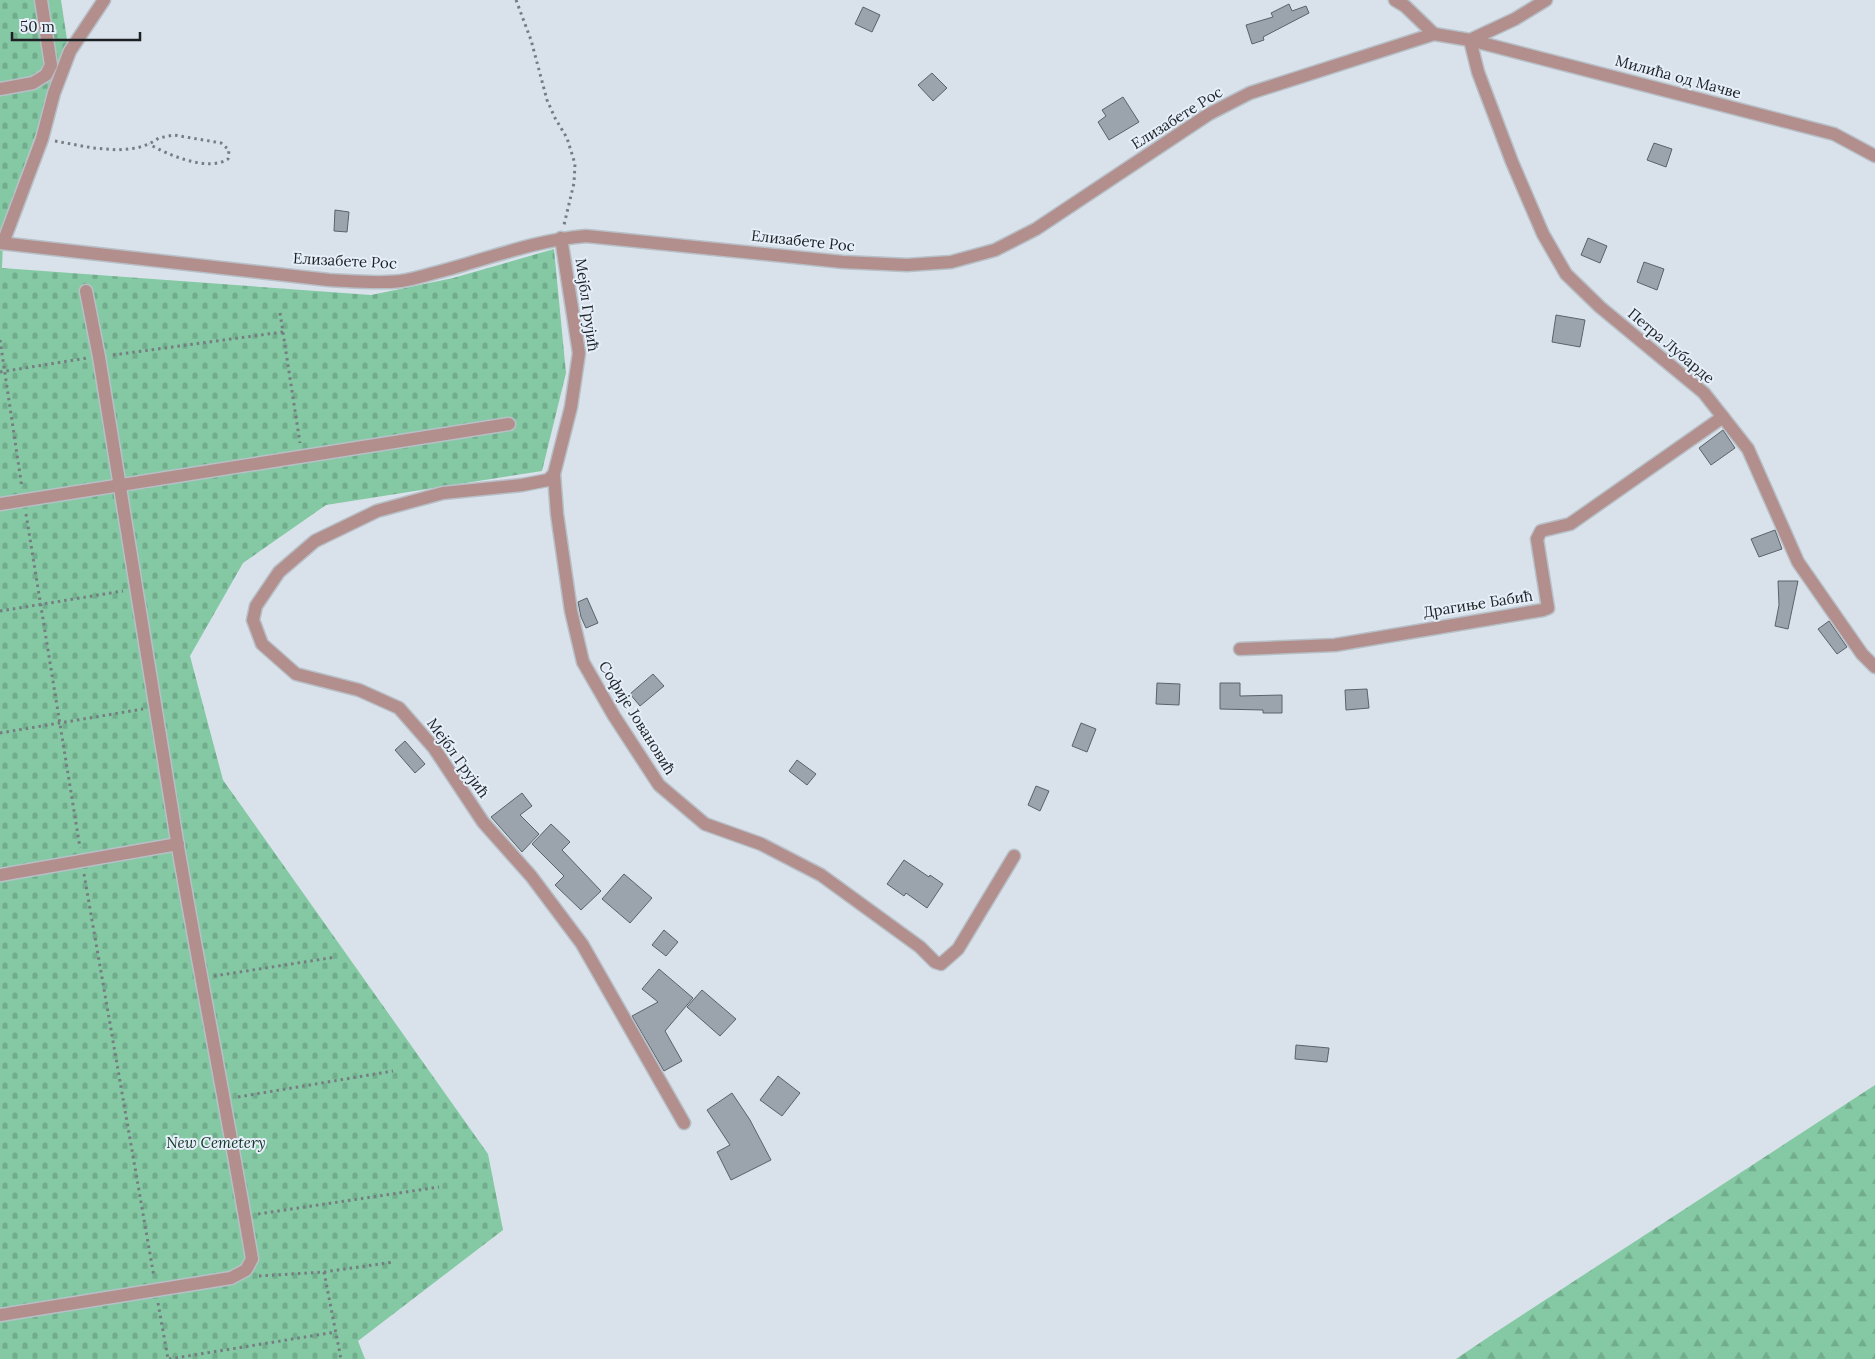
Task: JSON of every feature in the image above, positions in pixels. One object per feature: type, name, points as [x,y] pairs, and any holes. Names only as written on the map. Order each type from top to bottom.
[{"type":"street","points":[[0,89],[33,83],[46,75],[51,65],[41,0]]},
{"type":"street","points":[[2,243],[42,139],[54,93],[70,51],[104,0]]},
{"type":"street","points":[[1395,0],[1405,6],[1434,34]]},
{"type":"street","points":[[1470,40],[1515,19],[1546,0]]},
{"type":"street","name":"Елизабете Рос","points":[[2,243],[329,280],[379,283],[402,281],[470,263],[523,246],[561,238],[586,236],[622,238],[843,262],[907,265],[951,262],[995,250],[1036,229],[1209,114],[1250,93],[1434,34],[1470,40]]},
{"type":"street","name":"Милића од Мачве","points":[[1470,40],[1834,134],[1875,156]]},
{"type":"street","name":"Петра Лубарде","points":[[1470,40],[1478,72],[1512,162],[1543,234],[1566,274],[1600,307],[1704,393],[1723,417],[1748,449],[1798,562],[1862,654],[1875,667]]},
{"type":"street","name":"Мејбл Грујић","points":[[561,238],[580,354],[571,406],[554,474],[548,480],[522,485],[443,494],[377,511],[315,540],[279,572],[256,606],[254,620],[262,644],[296,674],[359,690],[399,708],[434,748],[483,822],[531,876],[582,944],[684,1123]]},
{"type":"street","points":[[0,1315],[231,1278],[246,1270],[252,1259],[225,1099],[201,978],[178,844],[99,357],[86,291]]},
{"type":"street","name":"Драгиње Бабић","points":[[1240,650],[1335,645],[1548,608],[1537,539],[1541,531],[1570,524],[1723,417]]},
{"type":"street","points":[[0,504],[509,424]]},
{"type":"street","name":"Софије Јовановић","points":[[554,474],[557,514],[571,611],[583,662],[614,716],[659,785],[705,824],[761,844],[821,875],[920,947],[936,962],[942,964],[958,949],[1014,856]]},
{"type":"street","points":[[0,875],[178,844]]},
{"type":"path","points":[[516,0],[531,40],[547,100],[567,138],[576,164],[574,183],[561,238]]},
{"type":"path","points":[[42,139],[93,148],[118,150],[137,148],[159,138],[174,135],[222,143],[229,150],[228,159],[221,164],[210,164],[181,158],[149,144]]},
{"type":"path","points":[[280,313],[302,456]]},
{"type":"path","points":[[0,372],[283,332]]},
{"type":"path","points":[[0,340],[40,605],[82,861],[169,1359],[336,1332]]},
{"type":"path","points":[[0,611],[136,588]]},
{"type":"path","points":[[0,733],[156,707]]},
{"type":"path","points":[[201,978],[336,957]]},
{"type":"path","points":[[225,1099],[393,1071]]},
{"type":"path","points":[[245,1216],[439,1187]]},
{"type":"path","points":[[231,1278],[324,1272],[394,1262]]},
{"type":"path","points":[[324,1272],[341,1359]]},
{"type":"green space","name":"New Cemetery","points":[[0,0],[61,0],[68,46],[1,229],[3,243],[2,268],[371,295],[453,278],[554,249],[566,373],[542,471],[326,505],[243,563],[190,656],[223,780],[488,1154],[503,1230],[358,1341],[365,1359],[0,1359]]},
{"type":"green space","points":[[1875,1085],[1875,1359],[1456,1359],[1496,1332]]},
{"type":"building","points":[[1289,4],[1292,11],[1306,6],[1309,13],[1263,37],[1264,40],[1252,44],[1246,25],[1273,17],[1271,13]]},
{"type":"building","points":[[863,7],[880,15],[872,32],[855,24]]},
{"type":"building","points":[[932,73],[947,88],[933,101],[918,85]]},
{"type":"building","points":[[1123,97],[1139,122],[1109,140],[1098,122],[1106,116],[1102,110]]},
{"type":"building","points":[[1654,143],[1672,149],[1666,167],[1647,160]]},
{"type":"building","points":[[335,210],[349,212],[347,232],[334,231]]},
{"type":"building","points":[[1588,238],[1607,246],[1600,263],[1581,255]]},
{"type":"building","points":[[1644,262],[1664,269],[1657,290],[1637,282]]},
{"type":"building","points":[[1556,315],[1585,320],[1580,347],[1552,342]]},
{"type":"building","points":[[1723,430],[1735,448],[1711,465],[1699,448]]},
{"type":"building","points":[[1775,530],[1782,549],[1759,557],[1751,539]]},
{"type":"building","points":[[1778,581],[1798,581],[1788,629],[1775,626],[1779,605]]},
{"type":"building","points":[[587,598],[598,623],[586,628],[581,617],[578,602]]},
{"type":"building","points":[[1829,621],[1847,647],[1837,654],[1818,629]]},
{"type":"building","points":[[653,674],[664,686],[640,706],[630,694]]},
{"type":"building","points":[[1157,683],[1180,684],[1179,705],[1156,704]]},
{"type":"building","points":[[1220,683],[1240,683],[1240,696],[1282,695],[1282,713],[1263,713],[1263,710],[1220,709]]},
{"type":"building","points":[[1367,689],[1369,708],[1346,710],[1345,690]]},
{"type":"building","points":[[1081,723],[1096,729],[1087,752],[1072,746]]},
{"type":"building","points":[[405,741],[425,764],[415,773],[395,750]]},
{"type":"building","points":[[797,760],[816,774],[807,785],[789,771]]},
{"type":"building","points":[[1036,786],[1049,791],[1040,811],[1028,805]]},
{"type":"building","points":[[522,793],[532,806],[520,815],[539,834],[522,852],[491,817]]},
{"type":"building","points":[[551,824],[570,842],[562,850],[601,891],[581,910],[555,885],[564,876],[532,844]]},
{"type":"building","points":[[904,860],[943,884],[927,908],[906,893],[904,896],[887,884]]},
{"type":"building","points":[[624,874],[652,898],[630,923],[602,899]]},
{"type":"building","points":[[664,930],[678,942],[666,956],[652,945]]},
{"type":"building","points":[[659,969],[693,998],[665,1031],[682,1061],[664,1071],[632,1016],[658,1002],[642,989]]},
{"type":"building","points":[[702,990],[736,1019],[720,1036],[687,1007]]},
{"type":"building","points":[[1296,1045],[1329,1048],[1327,1062],[1295,1059]]},
{"type":"building","points":[[778,1076],[800,1093],[782,1116],[760,1100]]},
{"type":"building","points":[[732,1093],[750,1120],[771,1160],[731,1180],[717,1152],[730,1145],[707,1110]]}]
